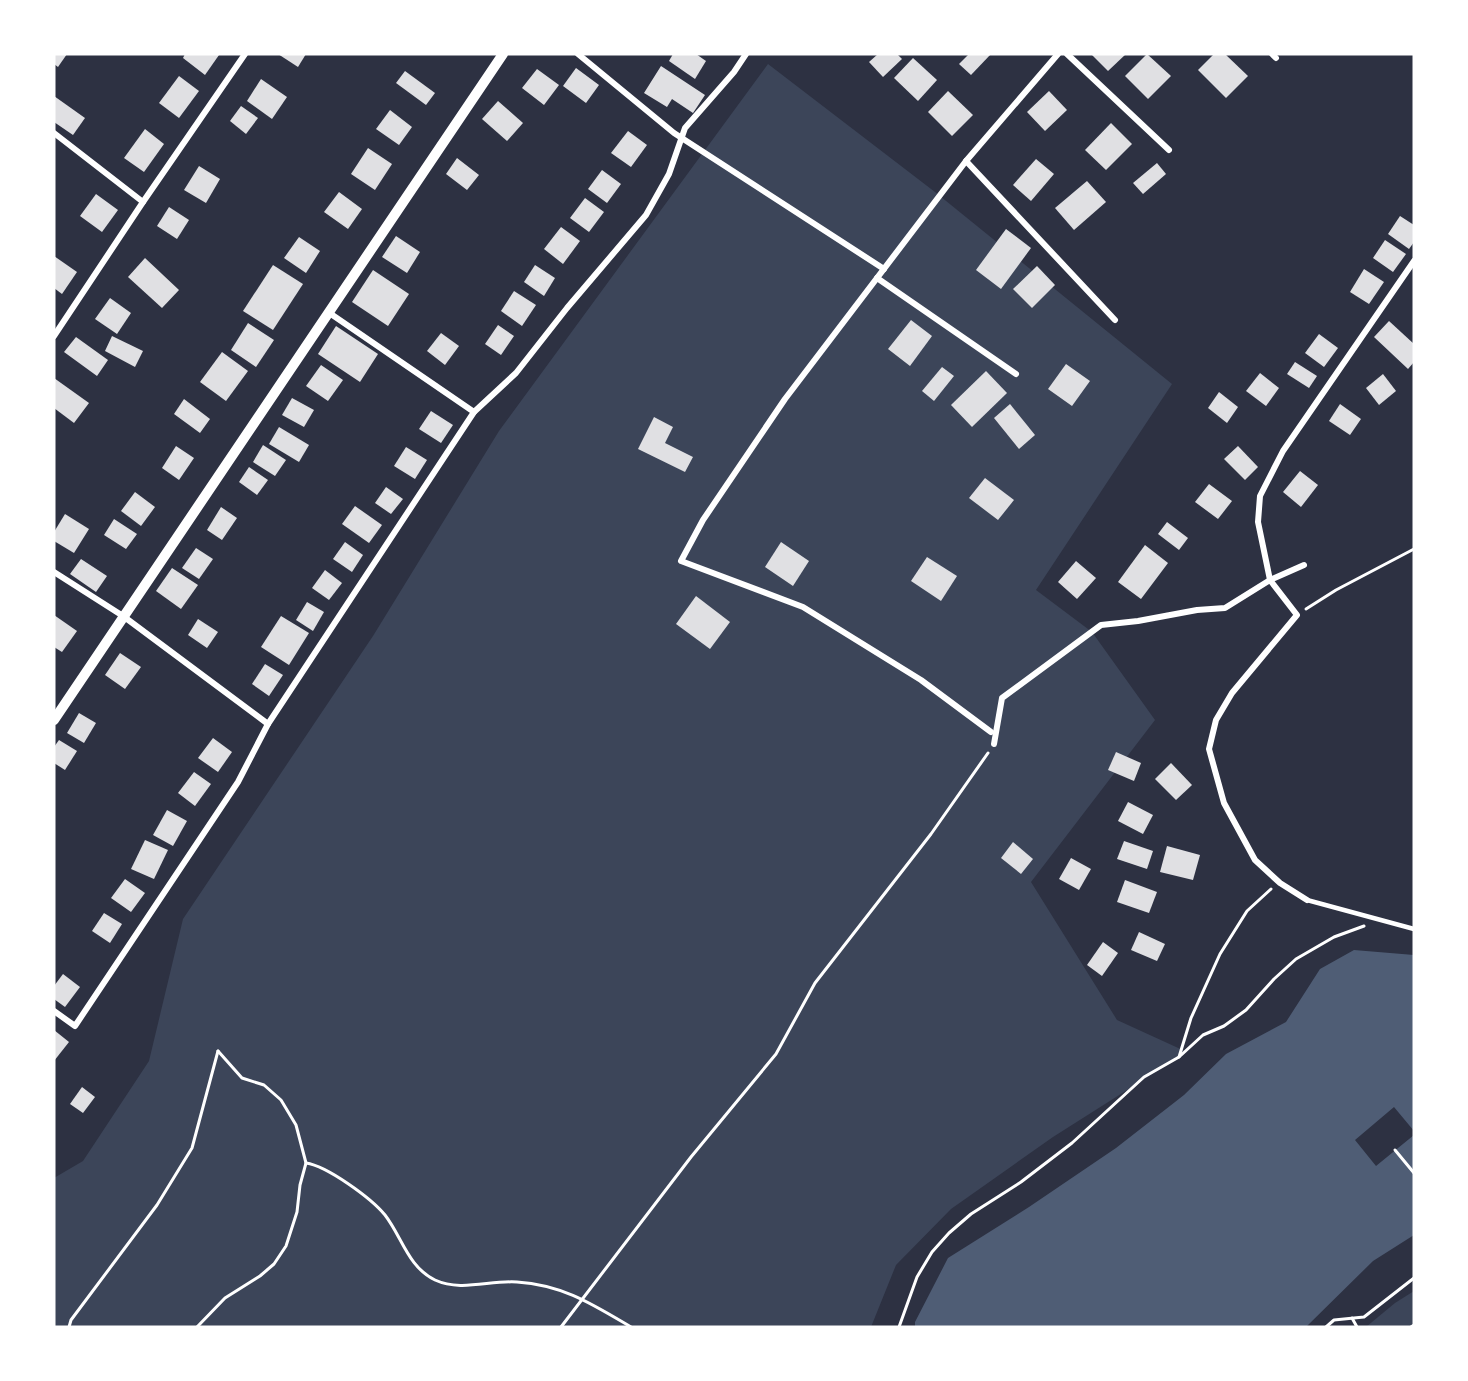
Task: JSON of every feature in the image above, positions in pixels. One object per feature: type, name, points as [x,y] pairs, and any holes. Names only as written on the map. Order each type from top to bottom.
[{"type":"street","points":[[54,336],[245,54]]},
{"type":"street","points":[[54,720],[503,54]]},
{"type":"street","points":[[578,54],[682,138],[884,269]]},
{"type":"street","points":[[54,1011],[75,1026],[238,782],[268,724],[474,412],[516,373],[567,308],[646,215],[669,174],[685,128],[734,72],[746,54]]},
{"type":"street","points":[[991,732],[921,680],[803,608],[681,561],[703,520],[785,399],[966,162],[1058,54]]},
{"type":"street","points":[[1067,54],[1169,150]]},
{"type":"street","points":[[54,133],[143,202]]},
{"type":"street","points":[[966,162],[1115,320]]},
{"type":"street","points":[[1307,900],[1280,883],[1255,860],[1224,803],[1209,749],[1216,720],[1232,693],[1297,615],[1270,580],[1258,522],[1260,496],[1283,451],[1414,261]]},
{"type":"street","points":[[877,278],[1016,374]]},
{"type":"street","points":[[328,312],[474,412]]},
{"type":"street","points":[[994,744],[1002,698],[1101,625],[1197,610],[1225,608],[1270,580],[1304,565]]},
{"type":"street","points":[[54,572],[123,616],[268,724]]},
{"type":"lane","points":[[1307,900],[1414,929]]},
{"type":"path","points":[[1297,615],[1336,590],[1414,549]]},
{"type":"path","points":[[561,1327],[691,1157],[776,1054],[815,983],[925,843],[994,744]]},
{"type":"path","points":[[1179,1057],[1191,1018],[1220,954],[1246,911],[1280,883]]},
{"type":"path","points":[[898,1327],[917,1277],[932,1252],[971,1214],[1021,1182],[1072,1143],[1144,1077],[1179,1057],[1203,1035],[1224,1026],[1246,1010],[1296,959],[1334,937],[1380,921]]},
{"type":"path","points":[[69,1327],[71,1320],[157,1205],[192,1148],[218,1051],[242,1078],[264,1085],[281,1100],[296,1125],[306,1163],[300,1185],[297,1212],[286,1246],[274,1264],[260,1276],[225,1298],[196,1327]]},
{"type":"path","points":[[1395,1150],[1414,1173]]},
{"type":"path","points":[[306,1163],[318,1165],[339,1178],[385,1215],[417,1268],[436,1280],[464,1286],[516,1282],[561,1290],[584,1299],[631,1327]]},
{"type":"path","points":[[1326,1327],[1334,1320],[1364,1317],[1414,1278]]},
{"type":"path","points":[[1352,1318],[1357,1327]]},
{"type":"shaded area","points":[[768,64],[935,192],[1172,384],[1036,590],[1092,632],[1155,720],[1031,882],[1117,1020],[1187,1052],[1053,1137],[951,1209],[896,1265],[871,1327],[54,1327],[54,1178],[83,1161],[149,1061],[183,919],[373,636],[499,431]]},
{"type":"shaded area","points":[[1354,950],[1414,955],[1414,1131],[1394,1107],[1355,1140],[1376,1166],[1414,1135],[1414,1235],[1373,1261],[1306,1327],[915,1327],[915,1322],[948,1258],[1116,1148],[1184,1095],[1226,1054],[1286,1022],[1320,969]]},
{"type":"shaded area","points":[[1414,1291],[1414,1327],[1366,1327],[1395,1303]]},
{"type":"building","points":[[54,54],[67,54],[58,67],[54,64]]},
{"type":"building","points":[[185,54],[219,55],[205,75],[183,58]]},
{"type":"building","points":[[278,54],[306,54],[298,67]]},
{"type":"building","points":[[673,54],[696,54],[706,61],[695,79],[669,61]]},
{"type":"building","points":[[878,54],[897,54],[902,59],[883,77],[869,62]]},
{"type":"building","points":[[969,54],[991,54],[971,75],[959,64]]},
{"type":"building","points":[[1091,54],[1126,54],[1108,71]]},
{"type":"building","points":[[1147,54],[1171,76],[1148,99],[1125,76]]},
{"type":"building","points":[[1214,54],[1225,54],[1248,76],[1226,98],[1198,70]]},
{"type":"building","points":[[913,58],[937,80],[918,101],[894,78]]},
{"type":"building","points":[[661,66],[705,95],[693,113],[672,99],[667,107],[644,93]]},
{"type":"building","points":[[576,68],[599,85],[586,103],[563,86]]},
{"type":"building","points":[[537,69],[559,85],[544,105],[522,88]]},
{"type":"building","points":[[405,71],[435,93],[426,105],[396,83]]},
{"type":"building","points":[[179,76],[199,91],[179,118],[159,103]]},
{"type":"building","points":[[261,79],[287,97],[272,119],[247,101]]},
{"type":"building","points":[[948,91],[973,115],[952,136],[928,112]]},
{"type":"building","points":[[1049,91],[1067,110],[1045,131],[1027,112]]},
{"type":"building","points":[[54,96],[85,118],[73,135],[54,122]]},
{"type":"building","points":[[498,101],[523,123],[507,141],[482,119]]},
{"type":"building","points":[[241,106],[258,118],[246,134],[230,121]]},
{"type":"building","points":[[390,110],[412,127],[399,145],[376,129]]},
{"type":"building","points":[[1111,123],[1132,144],[1106,170],[1085,150]]},
{"type":"building","points":[[145,129],[164,144],[144,172],[124,158]]},
{"type":"building","points":[[628,131],[647,145],[631,167],[611,153]]},
{"type":"building","points":[[368,148],[392,164],[375,190],[351,174]]},
{"type":"building","points":[[457,158],[479,175],[467,190],[446,174]]},
{"type":"building","points":[[1036,159],[1054,174],[1031,201],[1013,185]]},
{"type":"building","points":[[1157,163],[1166,174],[1143,194],[1133,183]]},
{"type":"building","points":[[199,166],[220,179],[206,203],[184,190]]},
{"type":"building","points":[[602,170],[621,184],[607,203],[588,189]]},
{"type":"building","points":[[1087,181],[1106,202],[1074,230],[1055,208]]},
{"type":"building","points":[[339,192],[362,209],[348,229],[324,212]]},
{"type":"building","points":[[96,194],[118,210],[102,232],[80,216]]},
{"type":"building","points":[[585,198],[604,212],[589,232],[570,218]]},
{"type":"building","points":[[169,207],[189,220],[177,239],[157,226]]},
{"type":"building","points":[[1400,216],[1414,225],[1414,242],[1409,249],[1388,234]]},
{"type":"building","points":[[561,227],[580,241],[563,264],[544,249]]},
{"type":"building","points":[[1006,229],[1031,248],[1001,289],[976,270]]},
{"type":"building","points":[[396,236],[420,252],[407,273],[382,257]]},
{"type":"building","points":[[299,237],[320,251],[306,273],[284,258]]},
{"type":"building","points":[[1385,240],[1406,254],[1393,272],[1373,258]]},
{"type":"building","points":[[54,256],[77,272],[62,294],[54,288]]},
{"type":"building","points":[[145,258],[179,290],[162,308],[128,277]]},
{"type":"building","points":[[273,265],[303,284],[273,330],[243,311]]},
{"type":"building","points":[[535,265],[555,278],[544,296],[524,282]]},
{"type":"building","points":[[1037,266],[1055,285],[1032,308],[1013,289]]},
{"type":"building","points":[[1364,269],[1384,282],[1369,304],[1350,292]]},
{"type":"building","points":[[373,270],[409,294],[388,326],[352,302]]},
{"type":"building","points":[[514,291],[536,305],[522,326],[501,311]]},
{"type":"building","points":[[110,298],[131,313],[117,334],[95,319]]},
{"type":"building","points":[[911,320],[932,336],[910,366],[888,349]]},
{"type":"building","points":[[1389,321],[1414,344],[1414,362],[1408,369],[1374,337]]},
{"type":"building","points":[[248,323],[274,340],[256,367],[231,350]]},
{"type":"building","points":[[498,325],[514,336],[501,355],[485,344]]},
{"type":"building","points":[[336,326],[378,354],[360,382],[318,354]]},
{"type":"building","points":[[441,333],[459,346],[445,365],[427,351]]},
{"type":"building","points":[[1319,334],[1338,348],[1324,367],[1305,353]]},
{"type":"building","points":[[112,336],[143,351],[135,367],[105,351]]},
{"type":"building","points":[[76,337],[108,360],[97,376],[64,352]]},
{"type":"building","points":[[222,352],[248,371],[226,401],[200,382]]},
{"type":"building","points":[[1295,362],[1317,376],[1309,388],[1287,374]]},
{"type":"building","points":[[1066,364],[1090,381],[1072,406],[1048,389]]},
{"type":"building","points":[[321,365],[343,380],[328,401],[306,386]]},
{"type":"building","points":[[942,367],[954,376],[934,401],[922,391]]},
{"type":"building","points":[[986,371],[1007,393],[972,427],[951,405]]},
{"type":"building","points":[[1260,373],[1279,388],[1266,406],[1246,391]]},
{"type":"building","points":[[1383,374],[1396,391],[1379,405],[1366,388]]},
{"type":"building","points":[[54,378],[89,403],[74,423],[54,408]]},
{"type":"building","points":[[1219,392],[1238,407],[1227,423],[1208,408]]},
{"type":"building","points":[[292,398],[314,410],[304,427],[282,415]]},
{"type":"building","points":[[184,399],[210,419],[200,433],[174,414]]},
{"type":"building","points":[[1010,404],[1035,435],[1019,449],[994,418]]},
{"type":"building","points":[[1340,404],[1361,419],[1350,435],[1329,421]]},
{"type":"building","points":[[431,411],[453,425],[441,443],[419,429]]},
{"type":"building","points":[[654,417],[673,427],[665,443],[693,457],[685,472],[638,449]]},
{"type":"building","points":[[279,427],[309,445],[299,462],[269,444]]},
{"type":"building","points":[[263,445],[286,460],[275,476],[253,462]]},
{"type":"building","points":[[176,446],[194,458],[179,480],[162,468]]},
{"type":"building","points":[[1238,446],[1258,467],[1245,480],[1224,459]]},
{"type":"building","points":[[406,447],[427,460],[415,479],[394,466]]},
{"type":"building","points":[[249,467],[268,480],[257,495],[239,482]]},
{"type":"building","points":[[1300,471],[1318,485],[1301,507],[1283,492]]},
{"type":"building","points":[[985,478],[1014,500],[998,520],[969,498]]},
{"type":"building","points":[[1209,484],[1232,501],[1218,519],[1195,502]]},
{"type":"building","points":[[386,487],[403,499],[391,514],[375,503]]},
{"type":"building","points":[[135,492],[155,507],[141,526],[121,511]]},
{"type":"building","points":[[355,506],[382,525],[369,543],[342,524]]},
{"type":"building","points":[[221,507],[237,518],[222,540],[207,530]]},
{"type":"building","points":[[65,514],[89,529],[74,553],[54,541],[54,532]]},
{"type":"building","points":[[114,519],[137,534],[126,549],[104,535]]},
{"type":"building","points":[[1167,522],[1188,538],[1179,550],[1158,534]]},
{"type":"building","points":[[345,542],[363,555],[352,572],[333,559]]},
{"type":"building","points":[[781,542],[809,561],[793,586],[765,567]]},
{"type":"building","points":[[1145,545],[1168,563],[1141,599],[1118,582]]},
{"type":"building","points":[[196,548],[213,559],[199,579],[182,568]]},
{"type":"building","points":[[927,557],[957,576],[941,601],[911,581]]},
{"type":"building","points":[[81,559],[107,576],[96,592],[70,574]]},
{"type":"building","points":[[1076,561],[1096,578],[1077,599],[1058,582]]},
{"type":"building","points":[[172,568],[198,585],[181,609],[156,591]]},
{"type":"building","points":[[325,570],[342,583],[329,600],[312,588]]},
{"type":"building","points":[[696,596],[730,622],[710,649],[676,624]]},
{"type":"building","points":[[307,602],[324,612],[313,631],[296,620]]},
{"type":"building","points":[[54,615],[77,631],[62,652],[54,647]]},
{"type":"building","points":[[281,616],[309,633],[289,665],[261,647]]},
{"type":"building","points":[[198,619],[218,632],[207,648],[188,635]]},
{"type":"building","points":[[120,653],[141,667],[125,689],[105,675]]},
{"type":"building","points":[[265,664],[283,675],[269,696],[252,684]]},
{"type":"building","points":[[79,713],[96,723],[84,743],[67,733]]},
{"type":"building","points":[[213,738],[232,752],[218,772],[198,758]]},
{"type":"building","points":[[59,740],[77,751],[65,770],[54,763],[54,747]]},
{"type":"building","points":[[1116,752],[1141,763],[1134,781],[1108,770]]},
{"type":"building","points":[[1171,763],[1192,785],[1176,800],[1155,779]]},
{"type":"building","points":[[194,772],[211,784],[195,806],[178,793]]},
{"type":"building","points":[[1128,802],[1153,815],[1143,834],[1118,821]]},
{"type":"building","points":[[167,810],[187,821],[173,846],[153,835]]},
{"type":"building","points":[[145,840],[168,850],[154,879],[131,869]]},
{"type":"building","points":[[1124,841],[1153,851],[1147,869],[1117,859]]},
{"type":"building","points":[[1013,842],[1033,859],[1021,874],[1001,858]]},
{"type":"building","points":[[1167,846],[1200,855],[1193,880],[1160,872]]},
{"type":"building","points":[[1071,858],[1091,869],[1079,890],[1059,879]]},
{"type":"building","points":[[125,879],[145,893],[131,912],[111,898]]},
{"type":"building","points":[[1125,880],[1157,892],[1149,913],[1117,902]]},
{"type":"building","points":[[104,913],[122,924],[110,943],[92,931]]},
{"type":"building","points":[[1139,932],[1165,944],[1157,961],[1131,950]]},
{"type":"building","points":[[1103,942],[1118,953],[1102,976],[1087,965]]},
{"type":"building","points":[[63,974],[80,987],[65,1007],[54,999],[54,986]]},
{"type":"building","points":[[54,1030],[69,1042],[54,1061]]},
{"type":"building","points":[[82,1087],[95,1097],[83,1113],[70,1104]]}]
